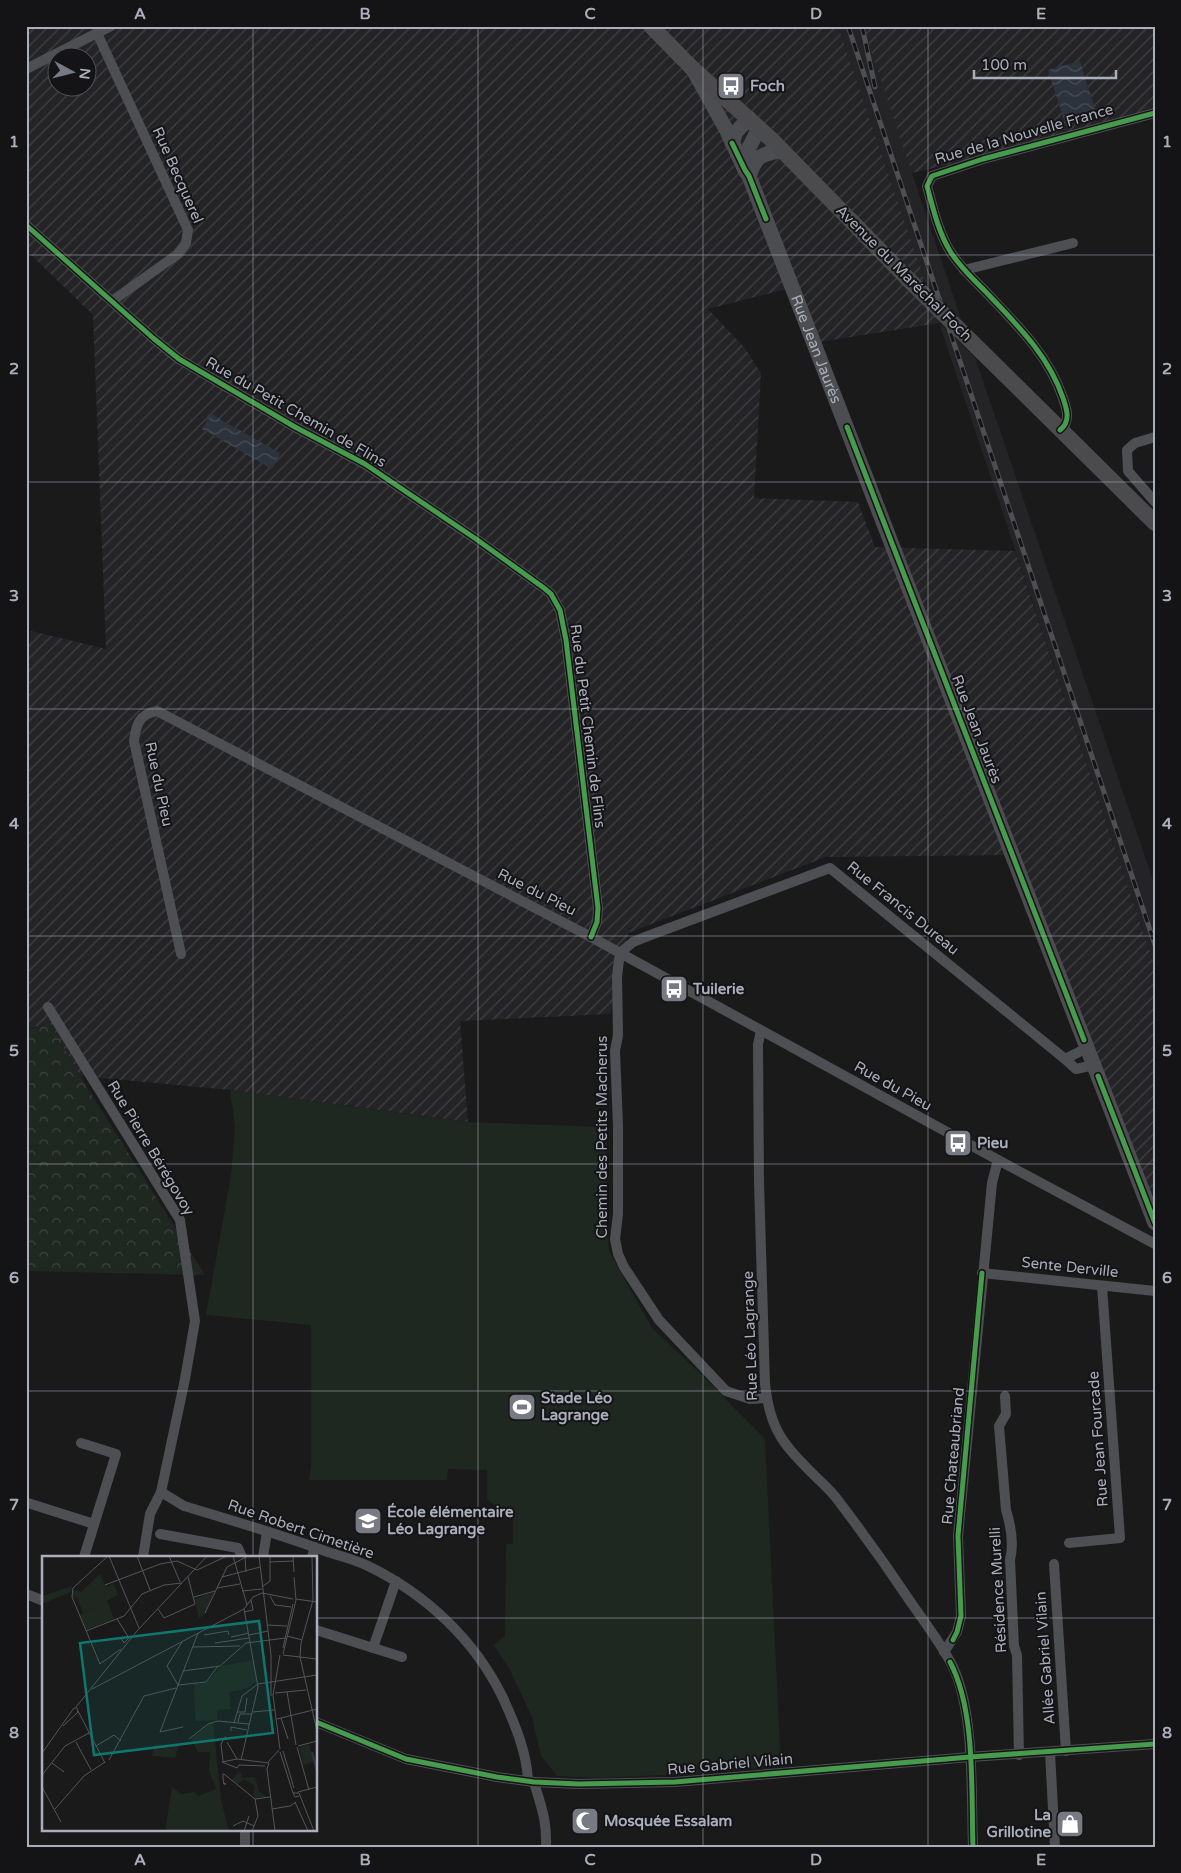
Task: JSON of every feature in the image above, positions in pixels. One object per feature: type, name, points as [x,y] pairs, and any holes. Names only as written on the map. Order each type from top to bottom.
[{"type":"main road","name":"Avenue du Maréchal Foch","points":[[651,26],[691,68],[782,150],[908,279],[1155,523]]},
{"type":"main road","points":[[691,68],[749,176]]},
{"type":"main road","points":[[732,143],[736,132],[754,123]]},
{"type":"main road","points":[[749,176],[749,148],[754,123]]},
{"type":"main road","points":[[749,176],[757,159],[766,153],[782,150]]},
{"type":"main road","name":"Rue Jean Jaurès","points":[[749,176],[1155,1223]]},
{"type":"street","points":[[26,70],[112,26]]},
{"type":"street","name":"Rue Becquerel","points":[[97,33],[188,230],[186,243],[178,254],[112,301]]},
{"type":"street","name":"Rue de la Nouvelle France","points":[[1060,430],[1065,426],[1067,409],[1050,369],[1027,335],[964,270],[950,250],[937,222],[927,186],[932,176],[982,159],[1155,114]]},
{"type":"street","name":"Rue du Petit Chemin de Flins","points":[[26,224],[179,359],[295,427],[365,464],[476,539],[551,594],[560,610],[566,640],[598,908],[597,922],[590,937]]},
{"type":"street","points":[[964,270],[1073,243]]},
{"type":"street","points":[[1155,437],[1135,443],[1127,450],[1128,471],[1155,502]]},
{"type":"street","name":"Rue du Pieu","points":[[181,954],[134,741],[135,730],[139,720],[149,712],[157,712],[590,937],[1155,1244]]},
{"type":"street","name":"Rue Francis Dureau","points":[[620,953],[632,942],[830,868],[1076,1069],[1094,1065]]},
{"type":"street","name":"Chemin des Petits Macherus","points":[[620,953],[617,976],[618,1035],[615,1051],[618,1126],[618,1214],[615,1239],[618,1254],[624,1268],[659,1320],[726,1391],[750,1399],[766,1398]]},
{"type":"street","name":"Rue Pierre Bérégovoy","points":[[48,1008],[180,1220],[194,1321],[185,1379],[161,1492],[150,1514],[143,1556]]},
{"type":"street","name":"Rue Léo Lagrange","points":[[761,1031],[758,1044],[759,1182],[766,1398],[769,1413],[775,1429],[787,1448],[836,1497],[935,1637],[953,1668],[961,1687],[966,1710],[970,1757],[973,1847]]},
{"type":"street","points":[[1065,1059],[1087,1048]]},
{"type":"street","name":"Rue Chateaubriand","points":[[944,1652],[957,1632],[962,1616],[958,1536],[982,1273],[992,1183],[998,1160]]},
{"type":"street","name":"Sente Derville","points":[[982,1273],[1155,1291]]},
{"type":"street","name":"Rue Jean Fourcade","points":[[1069,1543],[1120,1538],[1102,1286]]},
{"type":"street","name":"Résidence Murelli","points":[[1005,1396],[1006,1414],[999,1426],[1006,1510],[1010,1522],[1012,1551],[1011,1570],[1014,1646],[1017,1655],[1019,1755]]},
{"type":"street","points":[[81,1443],[116,1454],[84,1556]]},
{"type":"street","name":"Rue Robert Cimetière","points":[[161,1492],[184,1506],[267,1532],[313,1552],[366,1565],[396,1581],[427,1602],[444,1618],[480,1660],[510,1712],[526,1758],[531,1781],[544,1813],[546,1847]]},
{"type":"street","points":[[28,1503],[94,1524]]},
{"type":"street","points":[[263,1556],[267,1532]]},
{"type":"street","points":[[160,1534],[238,1548],[242,1556]]},
{"type":"street","name":"Allée Gabriel Vilain","points":[[1054,1564],[1066,1751]]},
{"type":"street","points":[[373,1648],[396,1581]]},
{"type":"street","points":[[26,1594],[42,1600]]},
{"type":"street","points":[[318,1631],[402,1657]]},
{"type":"street","name":"Rue Gabriel Vilain","points":[[318,1723],[406,1759],[497,1777],[579,1784],[675,1782],[970,1757],[1155,1744]]},
{"type":"street","points":[[1050,1752],[1055,1847]]},
{"type":"street","points":[[245,1830],[245,1847]]},
{"type":"shaded area","points":[[26,26],[838,26],[939,323],[819,342],[798,286],[708,309],[744,347],[761,373],[754,498],[858,502],[875,547],[1015,551],[1155,967],[1155,1207],[1018,855],[826,857],[628,933],[610,1014],[460,1021],[468,1122],[230,1090],[80,1076],[49,1022],[26,1030],[26,669],[31,631],[106,649],[93,315],[26,250]]},
{"type":"shaded area","points":[[838,26],[868,26],[912,173],[961,319],[925,282]]},
{"type":"shaded area","points":[[863,26],[1155,26],[1155,117],[912,173]]},
{"type":"shaded area","points":[[939,323],[975,357],[1155,886],[1155,967]]},
{"type":"green space","points":[[49,1022],[80,1076],[205,1275],[26,1271],[26,1031]]},
{"type":"green space","name":"Stade Léo Lagrange","points":[[230,1090],[468,1122],[607,1127],[606,1212],[609,1251],[652,1328],[701,1374],[765,1439],[781,1766],[687,1774],[596,1778],[557,1776],[541,1756],[532,1717],[509,1668],[494,1645],[505,1636],[506,1544],[513,1544],[513,1516],[506,1511],[501,1511],[487,1499],[487,1470],[448,1469],[447,1480],[309,1480],[311,1466],[311,1325],[206,1315],[231,1175],[235,1126]]},
{"type":"water","points":[[1080,61],[1097,116],[1066,126],[1048,70]]},
{"type":"water","points":[[211,414],[280,453],[272,469],[202,429]]},
{"type":"railway","points":[[848,26],[1155,945]]},
{"type":"railway","points":[[862,26],[875,87]]},
{"type":"cycle path","points":[[1060,430],[1066,423],[1067,411],[1057,382],[1049,367],[1030,340],[966,272],[954,256],[939,227],[927,186],[932,176],[983,159],[1155,113]]},
{"type":"cycle path","points":[[732,143],[749,176],[766,219]]},
{"type":"cycle path","points":[[26,225],[179,359],[295,427],[365,464],[476,539],[551,594],[560,610],[566,640],[598,908],[597,922],[591,937]]},
{"type":"cycle path","points":[[847,427],[1084,1040]]},
{"type":"cycle path","points":[[1098,1076],[1155,1223]]},
{"type":"cycle path","points":[[953,1640],[961,1616],[958,1536],[982,1273]]},
{"type":"cycle path","points":[[950,1662],[958,1682],[968,1727],[972,1777],[973,1847]]},
{"type":"cycle path","points":[[318,1723],[406,1759],[497,1777],[534,1782],[579,1784],[675,1782],[970,1757],[1155,1744]]},
{"type":"place","name":"Foch","points":[[731,86]]},
{"type":"place","name":"Tuilerie","points":[[674,989]]},
{"type":"place","name":"Pieu","points":[[958,1143]]},
{"type":"place","name":"Stade Léo Lagrange","points":[[522,1407]]},
{"type":"place","name":"École élémentaire Léo Lagrange","points":[[368,1521]]},
{"type":"place","name":"Mosquée Essalam","points":[[585,1821]]},
{"type":"place","name":"La Grillotine","points":[[1070,1824]]}]
